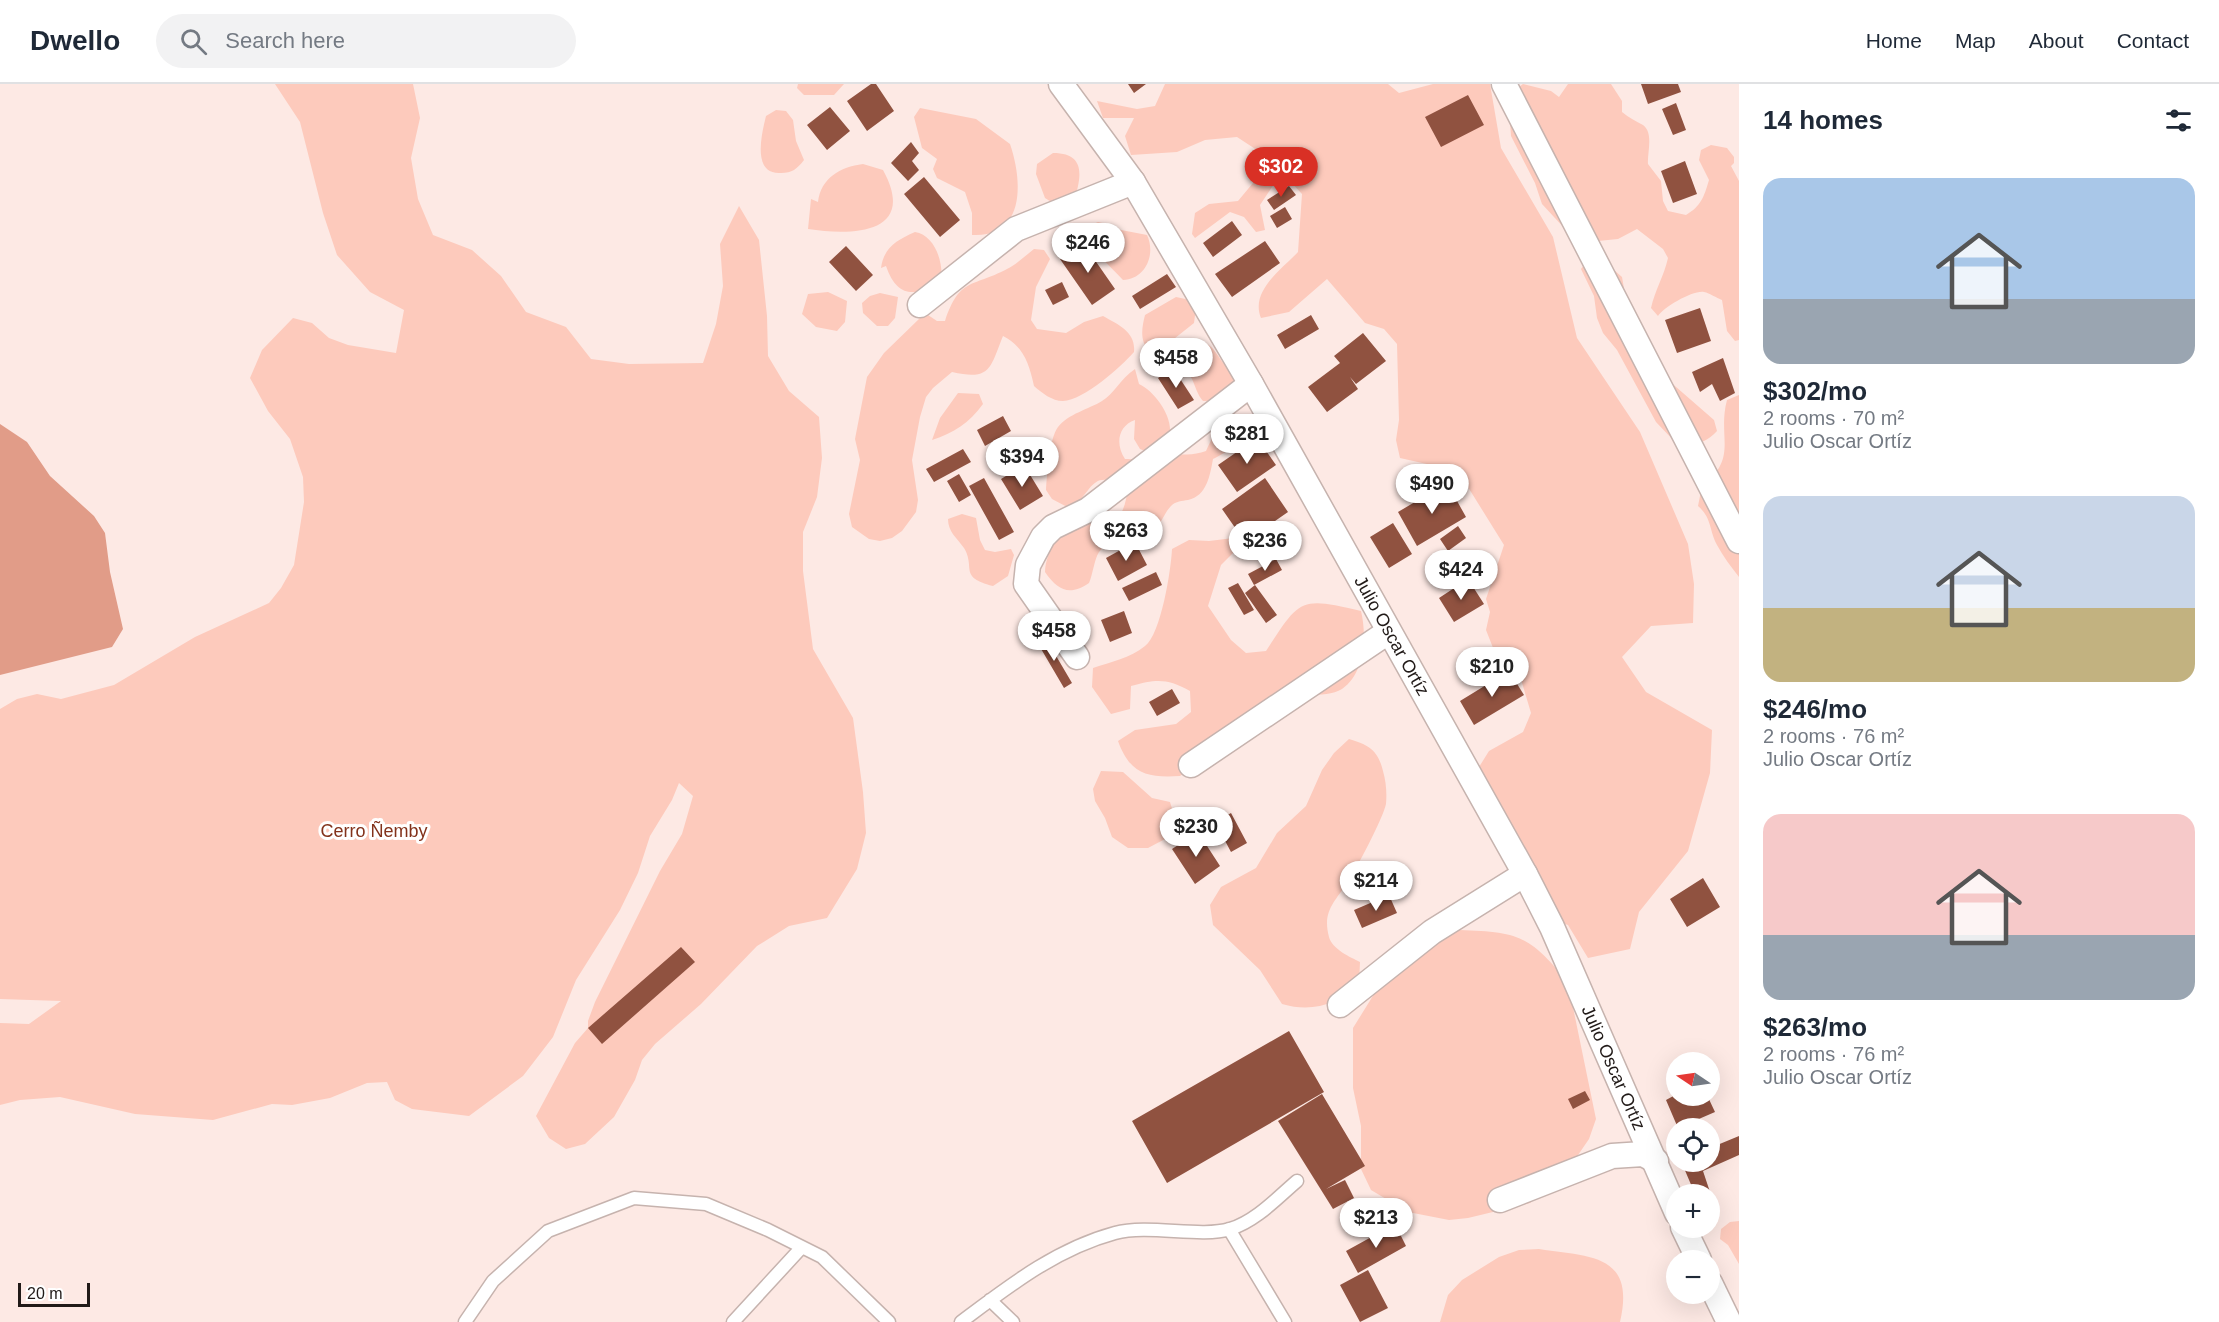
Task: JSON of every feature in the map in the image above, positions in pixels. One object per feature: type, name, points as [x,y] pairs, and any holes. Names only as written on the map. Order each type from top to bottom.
[{"type":"street","name":"Julio Oscar Ortíz","points":[[1061,84],[1133,182],[1251,384],[1525,874],[1666,1185]]},
{"type":"street","points":[[1504,84],[1739,541]]},
{"type":"street","points":[[920,305],[1016,229],[1133,182]]},
{"type":"street","points":[[1077,657],[1026,584],[1028,565],[1043,537],[1053,527],[1088,510],[1251,384]]},
{"type":"street","points":[[1191,765],[1388,632]]},
{"type":"street","points":[[1340,1005],[1432,932],[1525,874]]},
{"type":"street","points":[[1500,1200],[1612,1156],[1643,1154],[1656,1161]]},
{"type":"street","points":[[1720,1304],[1729,1322]]},
{"type":"lane","points":[[961,1322],[990,1300],[1072,1247],[1118,1232],[1229,1229],[1249,1219],[1297,1181]]},
{"type":"lane","points":[[465,1322],[493,1281],[548,1231],[634,1198],[706,1204],[802,1247],[822,1257],[890,1322]]},
{"type":"lane","points":[[1229,1229],[1286,1322]]},
{"type":"lane","points":[[733,1322],[802,1247]]},
{"type":"lane","points":[[990,1300],[1013,1322]]},
{"type":"green space","name":"Cerro Ñemby","points":[[275,84],[413,84],[420,118],[411,158],[418,199],[433,235],[472,250],[501,276],[526,312],[566,327],[591,359],[629,364],[703,363],[716,324],[723,286],[720,244],[739,206],[759,240],[767,316],[768,356],[789,391],[819,417],[822,458],[817,497],[803,532],[803,571],[813,649],[853,718],[866,833],[857,869],[827,918],[789,926],[757,946],[701,1004],[655,1044],[642,1060],[635,1080],[614,1117],[585,1144],[566,1149],[549,1138],[536,1116],[575,1043],[588,1028],[588,1021],[595,1002],[660,871],[682,834],[693,796],[679,783],[672,800],[650,836],[638,873],[620,910],[576,980],[553,1037],[523,1076],[469,1116],[412,1109],[395,1100],[387,1082],[367,1083],[330,1098],[292,1105],[272,1104],[213,1120],[135,1114],[60,1097],[20,1100],[0,1105],[0,1023],[29,1024],[61,1001],[0,999],[0,709],[17,699],[37,694],[61,699],[114,685],[195,637],[269,603],[294,565],[304,502],[303,477],[290,439],[268,411],[250,378],[262,350],[293,318],[312,323],[329,338],[348,345],[396,353],[404,310],[370,292],[337,255],[323,213],[300,122]]},
{"type":"green space","points":[[798,84],[844,84],[834,95],[804,95],[797,88]]},
{"type":"green space","points":[[1165,84],[1388,84],[1399,93],[1433,84],[1490,84],[1501,148],[1553,237],[1577,338],[1640,432],[1688,544],[1694,584],[1693,623],[1651,626],[1622,657],[1646,692],[1712,730],[1710,773],[1688,851],[1639,912],[1630,949],[1588,958],[1568,925],[1556,921],[1479,767],[1489,751],[1523,732],[1531,713],[1520,676],[1501,668],[1486,630],[1490,612],[1486,599],[1504,545],[1458,471],[1400,458],[1396,440],[1399,420],[1397,344],[1384,329],[1365,323],[1327,279],[1289,312],[1261,318],[1259,308],[1263,290],[1298,252],[1302,194],[1288,179],[1278,178],[1260,205],[1265,230],[1256,232],[1244,217],[1230,212],[1195,238],[1192,234],[1195,213],[1209,204],[1238,201],[1253,183],[1263,154],[1237,137],[1205,140],[1177,152],[1131,155],[1125,136],[1134,118],[1103,118],[1097,101],[1137,109],[1155,106]]},
{"type":"green space","points":[[1523,84],[1551,91],[1559,97],[1568,84],[1611,84],[1622,101],[1622,112],[1643,125],[1648,133],[1648,164],[1661,181],[1663,201],[1668,211],[1686,215],[1699,204],[1709,180],[1699,160],[1701,150],[1711,145],[1727,148],[1734,157],[1734,163],[1731,166],[1739,181],[1739,340],[1735,341],[1727,331],[1722,300],[1706,293],[1699,292],[1686,296],[1666,308],[1658,316],[1651,308],[1668,258],[1663,249],[1637,229],[1618,239],[1578,243],[1542,204],[1535,183],[1511,136],[1508,95]]},
{"type":"green space","points":[[920,108],[976,119],[1010,144],[1018,190],[1011,218],[1002,227],[989,234],[972,235],[972,213],[965,192],[937,178],[933,169],[937,159],[922,148],[914,117]]},
{"type":"green space","points":[[776,110],[786,111],[793,120],[796,141],[804,160],[794,170],[785,173],[772,172],[765,167],[762,160],[761,142],[766,116]]},
{"type":"green space","points":[[1053,153],[1072,157],[1079,168],[1074,201],[1053,203],[1045,198],[1036,174],[1037,164]]},
{"type":"green space","points":[[863,164],[883,170],[892,191],[892,207],[887,219],[876,226],[861,230],[844,232],[808,229],[811,199],[818,202],[827,180],[839,171]]},
{"type":"green space","points":[[1098,222],[1116,229],[1147,235],[1149,257],[1147,264],[1138,275],[1123,280],[1095,249],[1088,234],[1088,226]]},
{"type":"green space","points":[[915,232],[928,238],[933,244],[937,251],[942,275],[941,282],[932,287],[908,292],[896,284],[886,266],[881,268],[888,249]]},
{"type":"green space","points":[[1034,249],[1044,250],[1050,259],[1036,287],[1031,320],[1037,329],[1066,333],[1084,322],[1103,316],[1129,334],[1134,345],[1134,352],[1091,389],[1072,399],[1059,401],[1047,396],[1034,386],[1025,357],[1016,345],[1003,336],[991,364],[982,373],[975,375],[952,372],[926,397],[912,460],[918,500],[916,512],[902,531],[892,538],[880,541],[869,539],[852,527],[849,514],[860,460],[855,439],[867,377],[884,353],[920,318],[928,315],[937,321],[945,321],[950,307],[962,290],[1011,267]]},
{"type":"green space","points":[[1586,262],[1606,263],[1622,277],[1626,300],[1640,328],[1650,340],[1660,373],[1714,420],[1717,431],[1708,439],[1693,444],[1676,443],[1656,422],[1617,350],[1603,333],[1597,318],[1594,296],[1581,269]]},
{"type":"green space","points":[[828,292],[847,301],[845,322],[837,331],[816,327],[802,314],[808,294]]},
{"type":"green space","points":[[880,293],[898,297],[895,318],[888,326],[877,326],[863,313],[862,303],[870,296]]},
{"type":"green space","points":[[1176,297],[1190,300],[1196,308],[1194,323],[1160,350],[1150,351],[1143,339],[1142,329],[1145,315]]},
{"type":"green space","points":[[1198,340],[1205,342],[1214,350],[1223,363],[1232,370],[1236,381],[1219,401],[1203,401],[1190,375],[1178,359],[1179,350]]},
{"type":"green space","points":[[1135,369],[1139,384],[1150,392],[1165,411],[1170,431],[1145,451],[1140,449],[1134,439],[1135,420],[1129,423],[1122,431],[1119,442],[1125,459],[1206,451],[1221,423],[1232,416],[1248,417],[1244,432],[1236,443],[1213,459],[1206,484],[1200,494],[1173,504],[1154,529],[1144,534],[1117,540],[1104,547],[1097,555],[1089,583],[1076,589],[1065,590],[1055,584],[1045,572],[1051,549],[1061,536],[1074,526],[1084,522],[1108,524],[1114,521],[1122,512],[1128,487],[1116,482],[1100,480],[1071,509],[1052,499],[1046,490],[1052,440],[1062,422],[1106,398]]},
{"type":"green space","points":[[958,393],[979,394],[983,404],[960,426],[932,440],[940,418]]},
{"type":"green space","points":[[1739,395],[1739,577],[1719,549],[1708,520],[1698,506],[1702,486],[1713,476],[1724,456],[1727,400]]},
{"type":"green space","points":[[962,514],[976,518],[980,540],[985,550],[995,552],[1011,549],[1014,555],[1008,576],[993,586],[975,579],[970,571],[964,548],[953,535],[948,519]]},
{"type":"green space","points":[[1250,536],[1221,565],[1208,606],[1231,640],[1246,653],[1266,651],[1286,621],[1303,606],[1313,603],[1325,604],[1361,611],[1364,642],[1356,674],[1338,691],[1321,695],[1300,695],[1180,776],[1158,776],[1141,772],[1128,761],[1118,741],[1135,730],[1176,724],[1191,712],[1190,691],[1161,681],[1131,686],[1130,709],[1111,714],[1092,687],[1093,668],[1133,654],[1151,639],[1164,601],[1172,549],[1189,540],[1209,541]]},
{"type":"green space","points":[[1349,739],[1372,749],[1381,764],[1386,783],[1386,804],[1380,820],[1369,844],[1331,907],[1327,920],[1329,937],[1334,945],[1360,962],[1359,984],[1342,997],[1324,1005],[1293,1007],[1282,1004],[1260,970],[1213,925],[1210,905],[1221,887],[1256,868],[1277,833],[1306,806],[1322,770],[1334,753]]},
{"type":"green space","points":[[1101,771],[1123,772],[1152,798],[1170,802],[1176,821],[1167,838],[1148,848],[1128,848],[1112,837],[1095,801],[1093,789]]},
{"type":"green space","points":[[1459,930],[1496,932],[1521,939],[1543,955],[1568,983],[1596,1119],[1589,1139],[1565,1174],[1530,1203],[1468,1218],[1449,1220],[1408,1212],[1371,1190],[1361,1169],[1361,1126],[1353,1088],[1353,1028],[1389,970],[1418,940]]},
{"type":"green space","points":[[1739,1221],[1739,1264],[1728,1245],[1720,1239],[1721,1229],[1730,1222]]},
{"type":"green space","points":[[1539,1249],[1591,1257],[1615,1271],[1621,1283],[1623,1299],[1620,1322],[1440,1322],[1448,1295],[1462,1280],[1499,1257],[1519,1250]]},
{"type":"shaded area","points":[[0,424],[27,442],[50,476],[94,516],[105,533],[110,572],[123,629],[112,647],[0,675]]},
{"type":"building","points":[[871,84],[876,84],[894,111],[867,131],[847,101]]},
{"type":"building","points":[[1128,84],[1146,84],[1134,93]]},
{"type":"building","points":[[1641,84],[1678,84],[1681,92],[1648,104]]},
{"type":"building","points":[[1468,95],[1484,125],[1441,147],[1425,117]]},
{"type":"building","points":[[1676,103],[1686,130],[1673,135],[1662,109]]},
{"type":"building","points":[[830,107],[850,131],[827,150],[807,125]]},
{"type":"building","points":[[911,142],[919,153],[912,161],[919,170],[908,181],[891,163]]},
{"type":"building","points":[[1685,161],[1697,194],[1673,203],[1661,171]]},
{"type":"building","points":[[924,177],[960,220],[940,237],[904,194]]},
{"type":"building","points":[[1289,186],[1296,195],[1274,210],[1267,200]]},
{"type":"building","points":[[1285,207],[1292,219],[1277,228],[1270,216]]},
{"type":"building","points":[[1232,221],[1242,235],[1213,257],[1203,243]]},
{"type":"building","points":[[1265,241],[1280,263],[1232,297],[1215,274]]},
{"type":"building","points":[[1083,243],[1115,289],[1092,305],[1060,259]]},
{"type":"building","points":[[846,246],[873,275],[856,291],[829,262]]},
{"type":"building","points":[[1167,274],[1176,287],[1140,309],[1132,296]]},
{"type":"building","points":[[1062,282],[1069,297],[1053,305],[1045,290]]},
{"type":"building","points":[[1700,308],[1711,341],[1677,353],[1665,320]]},
{"type":"building","points":[[1311,315],[1319,329],[1285,349],[1277,335]]},
{"type":"building","points":[[1363,333],[1386,361],[1356,384],[1350,377],[1358,389],[1327,412],[1308,387],[1340,363],[1334,356]]},
{"type":"building","points":[[1723,358],[1735,393],[1720,401],[1712,384],[1700,392],[1692,372]]},
{"type":"building","points":[[1173,368],[1194,400],[1178,409],[1158,378]]},
{"type":"building","points":[[1003,416],[1011,431],[985,446],[977,430]]},
{"type":"building","points":[[1257,438],[1276,465],[1237,492],[1218,465]]},
{"type":"building","points":[[963,449],[971,462],[934,482],[926,469]]},
{"type":"building","points":[[1024,465],[1043,496],[1020,510],[1001,479]]},
{"type":"building","points":[[959,474],[971,495],[959,502],[947,481]]},
{"type":"building","points":[[984,478],[1014,532],[999,540],[969,486]]},
{"type":"building","points":[[1265,478],[1288,512],[1245,542],[1222,509]]},
{"type":"building","points":[[1447,483],[1466,517],[1417,546],[1398,512]]},
{"type":"building","points":[[1393,523],[1412,554],[1389,568],[1370,537]]},
{"type":"building","points":[[1458,526],[1466,538],[1448,551],[1440,539]]},
{"type":"building","points":[[1135,542],[1147,565],[1118,581],[1106,558]]},
{"type":"building","points":[[1276,559],[1282,570],[1254,585],[1248,574]]},
{"type":"building","points":[[1156,572],[1162,585],[1129,601],[1122,588]]},
{"type":"building","points":[[1468,579],[1484,604],[1454,622],[1439,598]]},
{"type":"building","points":[[1238,583],[1254,610],[1244,615],[1228,588]]},
{"type":"building","points":[[1255,585],[1277,615],[1266,623],[1245,593]]},
{"type":"building","points":[[1124,611],[1132,633],[1110,642],[1101,620]]},
{"type":"building","points":[[1045,637],[1072,683],[1064,688],[1037,642]]},
{"type":"building","points":[[1509,671],[1524,695],[1474,725],[1460,701]]},
{"type":"building","points":[[1172,689],[1180,703],[1157,716],[1149,702]]},
{"type":"building","points":[[1231,813],[1247,843],[1231,852],[1215,822]]},
{"type":"building","points":[[1198,832],[1220,866],[1195,884],[1172,849]]},
{"type":"building","points":[[1703,878],[1720,907],[1687,927],[1670,899]]},
{"type":"building","points":[[1389,895],[1397,913],[1362,928],[1354,910]]},
{"type":"building","points":[[681,947],[695,962],[602,1044],[588,1028]]},
{"type":"building","points":[[1289,1031],[1324,1092],[1167,1183],[1132,1121]]},
{"type":"building","points":[[1585,1091],[1590,1100],[1573,1109],[1568,1099]]},
{"type":"building","points":[[1322,1094],[1365,1166],[1326,1189],[1345,1180],[1354,1198],[1333,1209],[1278,1121]]},
{"type":"building","points":[[1669,1106],[1712,1106],[1715,1112],[1701,1118],[1674,1118]]},
{"type":"building","points":[[1739,1136],[1739,1155],[1720,1163],[1720,1144]]},
{"type":"building","points":[[1686,1172],[1703,1172],[1707,1184],[1691,1184]]},
{"type":"building","points":[[1395,1224],[1406,1246],[1358,1273],[1346,1251]]},
{"type":"building","points":[[1368,1270],[1388,1308],[1360,1322],[1340,1285]]}]
